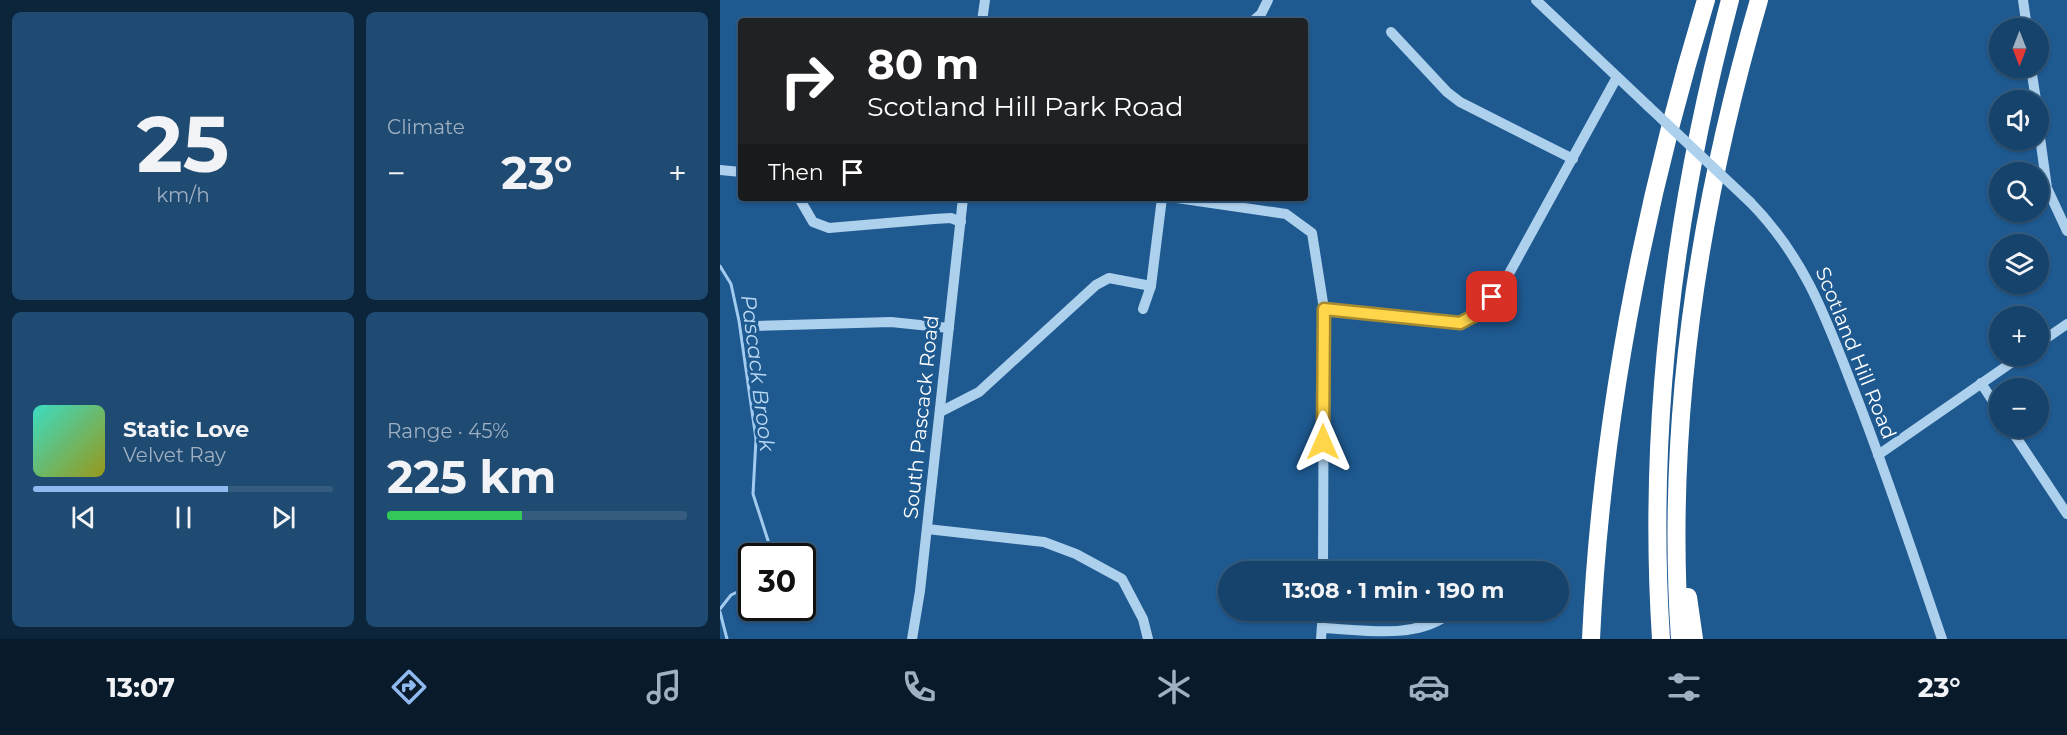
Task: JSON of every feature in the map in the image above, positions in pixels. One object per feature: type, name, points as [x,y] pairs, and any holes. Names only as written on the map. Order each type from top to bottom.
[{"type":"highway","points":[[1591,639],[1602,498],[1629,313],[1665,150],[1707,0]]},
{"type":"highway","points":[[1660,639],[1656,519],[1666,353],[1693,169],[1730,0]]},
{"type":"highway","points":[[1680,639],[1675,521],[1680,404],[1690,316],[1707,210],[1732,96],[1759,0]]},
{"type":"highway","points":[[1680,404],[1687,577],[1694,639]]},
{"type":"street","points":[[982,18],[985,0]]},
{"type":"street","points":[[1256,18],[1268,0]]},
{"type":"street","name":"Scotland Hill Road","points":[[1536,0],[1750,202],[1792,251],[1813,288],[1878,455],[1942,639]]},
{"type":"street","points":[[2023,0],[2025,18]]},
{"type":"street","points":[[1391,32],[1447,92],[1461,102],[1573,159]]},
{"type":"street","points":[[1324,309],[1443,323],[1460,323],[1479,313],[1505,281],[1617,77]]},
{"type":"street","points":[[2042,150],[2047,188],[2057,214],[2067,231]]},
{"type":"street","points":[[720,170],[738,172]]},
{"type":"street","points":[[801,201],[813,222],[829,228],[942,218],[961,222]]},
{"type":"street","name":"South Pascack Road","points":[[912,639],[927,529],[963,201]]},
{"type":"street","points":[[1143,309],[1151,286],[1162,201]]},
{"type":"street","points":[[1197,201],[1286,214],[1312,233],[1324,309],[1323,561]]},
{"type":"street","points":[[940,412],[979,392],[1096,285],[1109,278],[1151,286]]},
{"type":"street","points":[[756,326],[891,322],[949,328]]},
{"type":"street","points":[[2049,336],[2067,324]]},
{"type":"street","points":[[1878,455],[2006,366]]},
{"type":"street","points":[[1981,383],[1989,395]]},
{"type":"street","points":[[2017,438],[2067,514]]},
{"type":"street","points":[[927,529],[1044,542],[1077,554],[1122,579],[1143,619],[1148,639]]},
{"type":"street","points":[[1322,634],[1414,632],[1439,621]]},
{"type":"waterway","name":"Pascack Brook","points":[[720,266],[731,284],[739,321],[756,439],[753,494],[769,543]]},
{"type":"waterway","name":"Pascack Brook","points":[[720,609],[731,595],[738,592]]},
{"type":"waterway","name":"Pascack Brook","points":[[720,612],[727,639]]},
{"type":"route","points":[[1323,442],[1324,309],[1460,323],[1479,313],[1492,297]]}]
